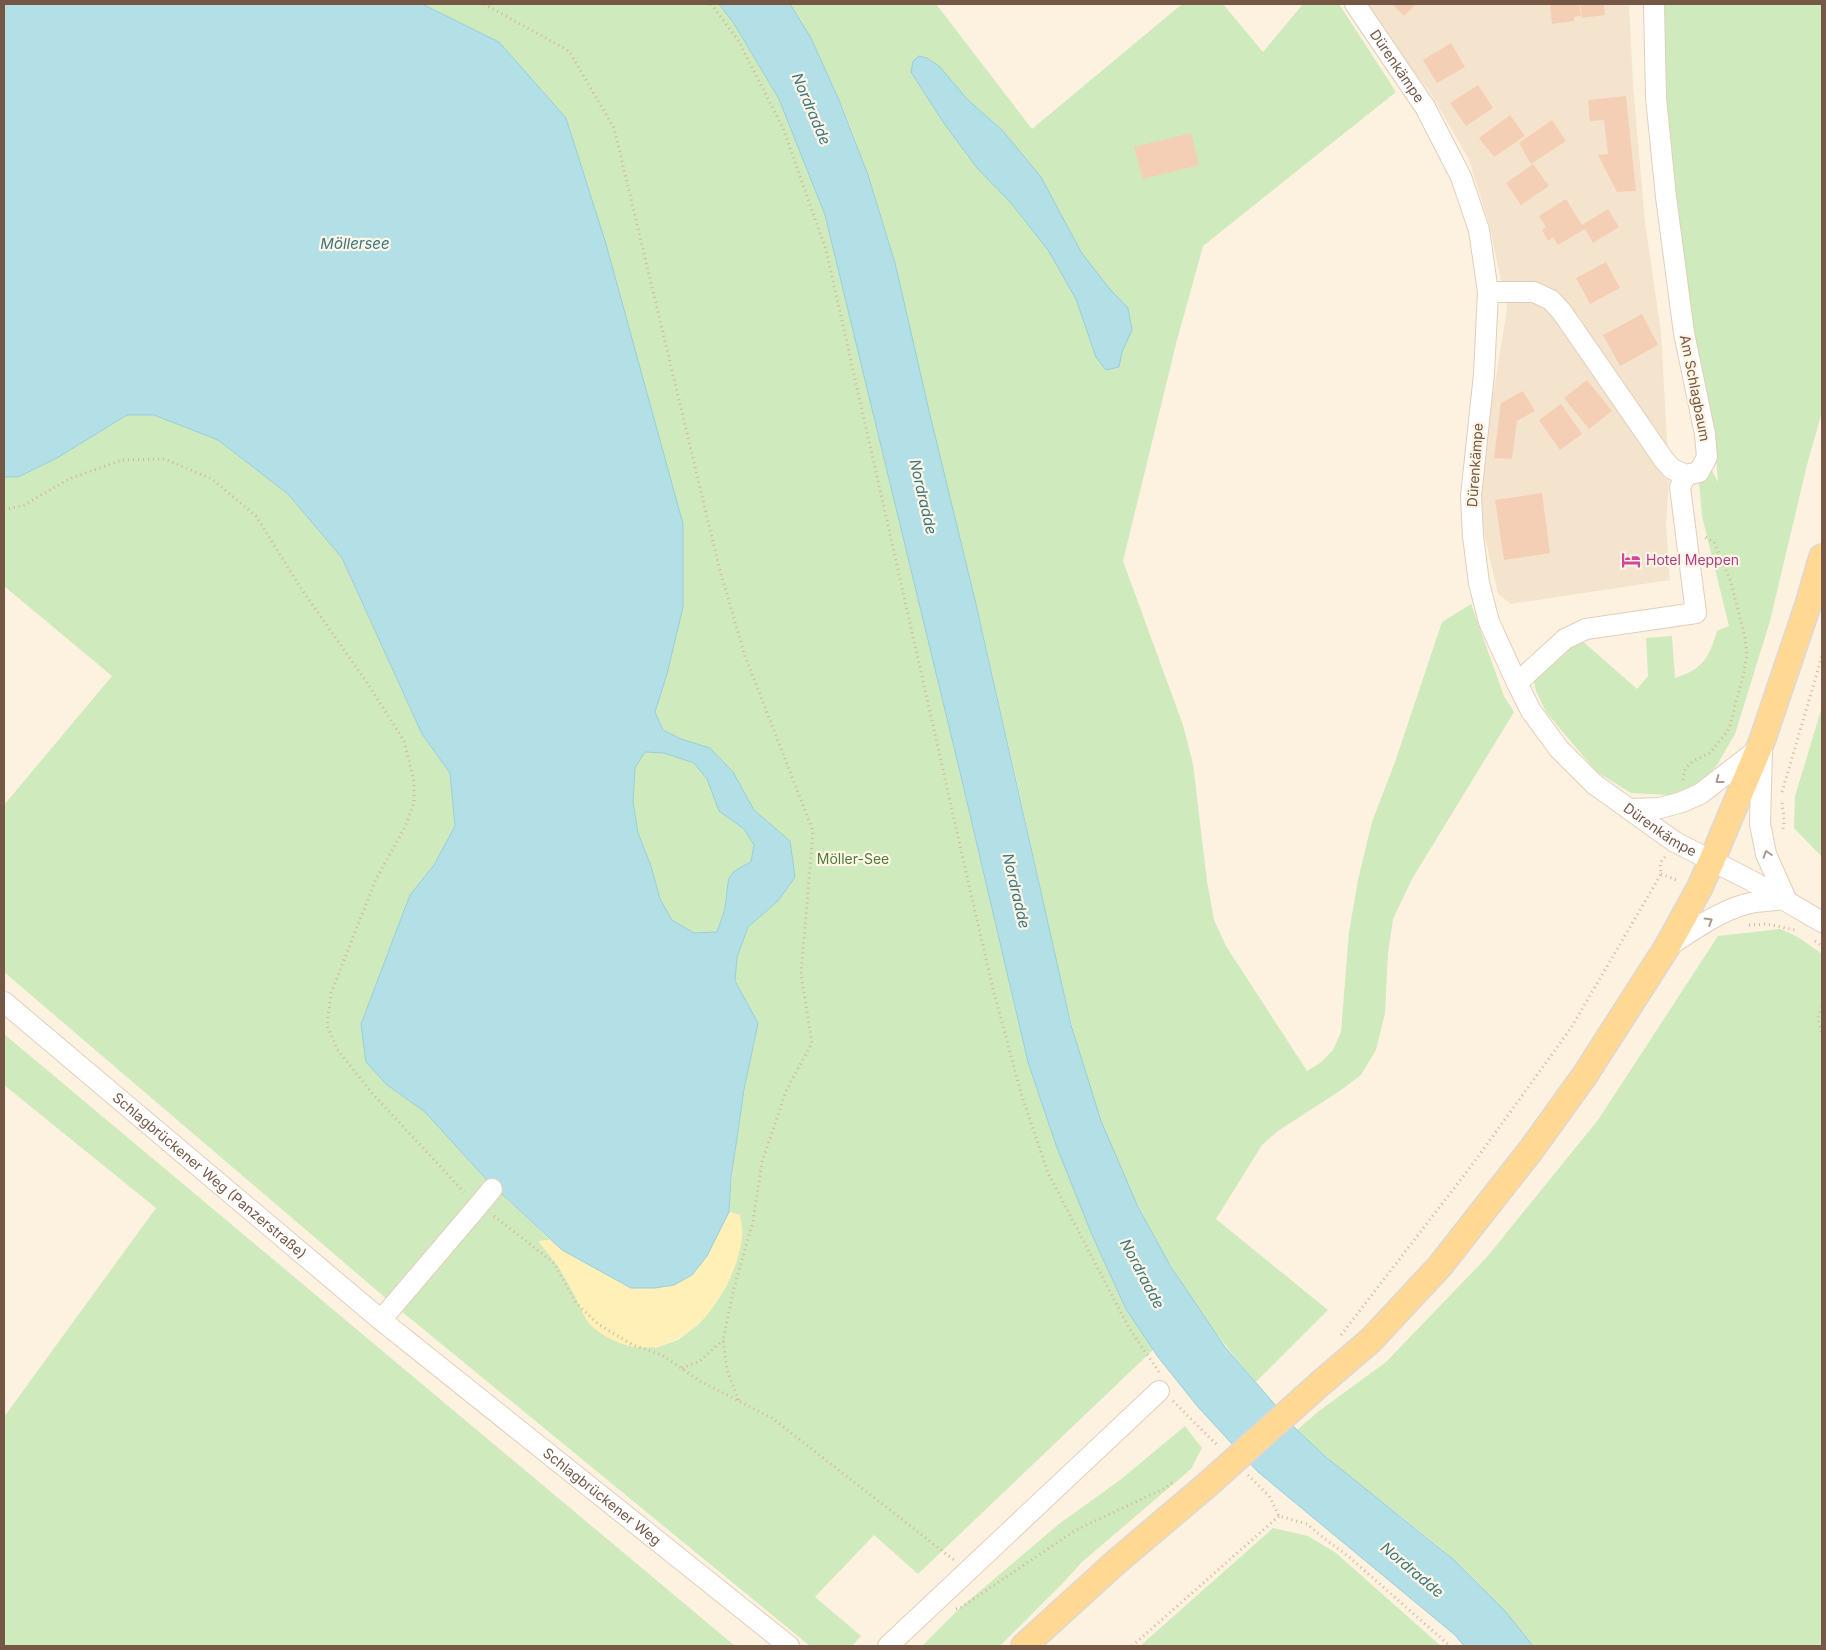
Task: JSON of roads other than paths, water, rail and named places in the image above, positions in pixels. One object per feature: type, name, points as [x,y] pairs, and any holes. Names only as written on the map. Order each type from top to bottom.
[{"type":"main road","points":[[1024,1646],[1115,1563],[1207,1485],[1371,1340],[1440,1266],[1531,1150],[1585,1075],[1667,947],[1699,889],[1760,746],[1808,606],[1822,557]]},
{"type":"street","name":"Dürenkämpe","points":[[1355,4],[1425,107],[1461,177],[1479,230],[1488,292],[1484,374],[1471,496],[1473,536],[1479,583],[1489,622],[1531,712],[1559,749],[1594,784],[1676,842],[1786,899],[1822,922]]},
{"type":"street","name":"Am Schlagbaum","points":[[1654,4],[1656,98],[1666,197],[1684,333],[1705,434],[1707,457],[1698,472],[1686,475]]},
{"type":"street","points":[[1488,292],[1534,292],[1551,300],[1562,312],[1664,460],[1672,469],[1686,475],[1680,487],[1696,613],[1586,629],[1566,639],[1517,683]]},
{"type":"street","points":[[1631,809],[1660,808],[1700,794],[1760,746]]},
{"type":"street","points":[[1667,947],[1715,917],[1732,910],[1753,902],[1786,899],[1766,854],[1760,824],[1760,746]]},
{"type":"street","name":"Schlagbrückener Weg (Panzerstraße)","points":[[4,1002],[415,1348]]},
{"type":"street","points":[[381,1320],[492,1189]]},
{"type":"street","name":"Schlagbrückener Weg","points":[[415,1348],[789,1646]]},
{"type":"street","points":[[888,1646],[1159,1391]]},
{"type":"water","name":"Möllersee","points":[[4,4],[422,4],[499,42],[566,118],[606,244],[683,524],[683,607],[667,674],[655,712],[663,730],[681,739],[710,748],[733,772],[754,810],[790,841],[795,877],[778,901],[748,927],[737,957],[735,981],[758,1023],[744,1090],[731,1178],[729,1212],[707,1256],[692,1275],[674,1285],[655,1288],[631,1288],[562,1250],[486,1179],[425,1112],[386,1084],[366,1062],[361,1024],[410,895],[434,865],[455,826],[450,773],[422,734],[342,558],[288,494],[218,440],[154,415],[127,415],[57,458],[18,477],[4,477]],"holes":[[[645,752],[664,753],[694,763],[707,779],[719,811],[744,829],[754,845],[751,862],[732,873],[728,881],[725,909],[717,932],[694,933],[672,920],[660,899],[651,866],[638,833],[633,802],[635,768]]]},
{"type":"water","name":"Nordradde","points":[[719,4],[790,4],[811,38],[839,100],[868,175],[895,263],[975,600],[1071,1025],[1101,1121],[1138,1207],[1171,1267],[1225,1347],[1297,1430],[1326,1457],[1454,1560],[1505,1611],[1533,1646],[1464,1646],[1455,1635],[1258,1472],[1198,1407],[1158,1357],[1126,1309],[1092,1235],[1056,1145],[1028,1062],[825,215],[779,99],[733,22]]},
{"type":"water","points":[[919,56],[927,58],[940,67],[967,99],[1003,131],[1041,177],[1081,252],[1109,288],[1128,308],[1132,330],[1122,352],[1119,367],[1106,370],[1096,357],[1076,299],[1048,250],[1011,203],[977,168],[943,122],[911,72],[913,61]]},
{"type":"place","name":"Hotel Meppen","points":[[1631,560]]},
{"type":"park label","name":"Möller-See","points":[[853,859]]}]
